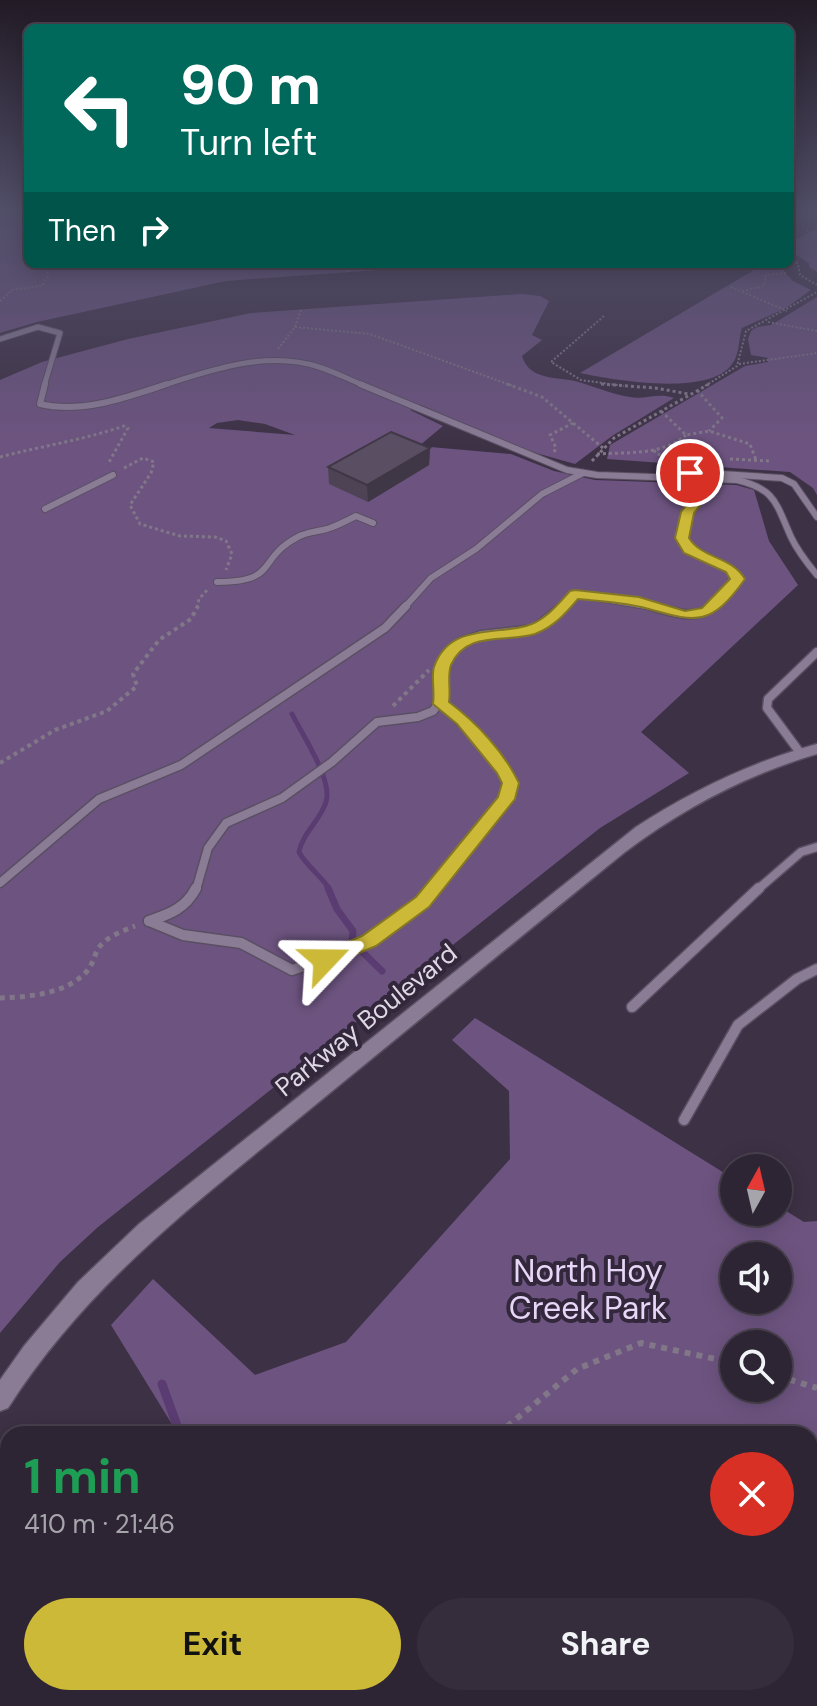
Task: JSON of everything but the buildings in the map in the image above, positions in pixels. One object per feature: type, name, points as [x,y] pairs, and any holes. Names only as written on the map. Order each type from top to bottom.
[{"type":"street","name":"Parkway Boulevard","points":[[0,1400],[63,1314],[146,1231],[619,848],[696,797],[743,774],[809,751]]},
{"type":"lane","points":[[0,339],[38,327],[60,333],[40,399],[40,404],[53,408],[85,406],[213,369],[270,360],[319,367],[546,462],[583,473],[737,480],[767,488],[774,495],[797,550],[817,575]]},
{"type":"lane","points":[[0,883],[99,799],[181,765],[385,628],[431,578],[476,549],[542,494],[583,473]]},
{"type":"lane","points":[[149,921],[163,918],[190,900],[204,873],[211,841],[226,823],[281,799],[306,778],[332,763],[377,722],[428,715],[441,704],[444,687],[441,668],[453,648],[473,637],[530,630],[552,620],[575,594],[639,602],[684,615],[706,612],[737,579],[732,569],[689,550],[682,538],[687,512],[694,504],[690,473],[782,478],[794,484],[817,517]]},
{"type":"lane","points":[[45,509],[113,475]]},
{"type":"lane","points":[[217,582],[253,580],[268,570],[284,545],[300,535],[332,528],[356,516],[373,523]]},
{"type":"lane","points":[[809,751],[767,708],[768,699],[817,652]]},
{"type":"lane","points":[[149,921],[167,933],[214,937],[245,945],[292,970],[369,941],[401,919],[423,902],[507,799],[511,783],[463,720],[441,704]]},
{"type":"lane","points":[[632,1007],[777,871],[801,852],[817,847]]},
{"type":"lane","points":[[684,1120],[738,1025],[797,979],[817,969]]},
{"type":"path","points":[[743,292],[787,311]]},
{"type":"path","points":[[739,364],[746,330],[787,311],[817,292]]},
{"type":"path","points":[[270,360],[295,327],[301,310]]},
{"type":"path","points":[[604,316],[551,362],[567,374],[600,383],[689,394]]},
{"type":"path","points":[[766,321],[817,331]]},
{"type":"path","points":[[295,327],[370,334],[542,397],[560,417],[583,429],[591,442],[603,448]]},
{"type":"path","points":[[583,473],[603,448],[739,364],[817,353]]},
{"type":"path","points":[[697,390],[722,418],[709,431]]},
{"type":"path","points":[[661,410],[686,435]]},
{"type":"path","points":[[546,462],[556,448],[550,435],[573,423]]},
{"type":"path","points":[[0,457],[51,443],[86,439],[124,426],[128,428],[106,470],[113,475],[141,459],[154,462],[140,493],[131,503],[131,509],[143,526],[180,536],[215,537],[226,541],[232,554],[227,569],[199,599],[191,619],[159,640],[133,674],[137,686],[122,703],[96,718],[54,730],[0,763]]},
{"type":"path","points":[[597,454],[654,450],[681,440],[686,435],[709,431],[750,444],[756,460]]},
{"type":"path","points":[[377,722],[420,677],[448,656]]},
{"type":"path","points":[[0,998],[15,998],[78,983],[97,962],[99,947],[119,932],[149,921]]},
{"type":"path","points":[[508,1426],[577,1369],[641,1343],[720,1360]]},
{"type":"path","points":[[792,1380],[817,1388]]},
{"type":"green space","points":[[0,292],[177,292],[37,322],[0,333]]},
{"type":"green space","points":[[717,292],[809,292],[786,308],[742,328],[735,360],[720,374],[703,380],[660,384],[580,373]]},
{"type":"green space","points":[[522,294],[540,296],[549,301],[532,335],[542,340],[522,356],[531,369],[544,376],[575,381],[623,396],[674,398],[612,436],[575,464],[529,451],[421,405],[410,410],[443,426],[419,446],[511,454],[554,471],[595,480],[736,485],[754,490],[769,541],[798,585],[641,732],[689,773],[600,828],[98,1227],[60,1262],[0,1333],[0,380],[42,362],[128,339],[251,313]],"holes":[[[238,420],[265,424],[295,435],[209,428],[217,423]]]},
{"type":"green space","points":[[817,297],[817,495],[813,488],[790,472],[607,459],[610,445],[745,366],[768,362],[768,358],[751,355],[748,339],[751,331],[771,325]]},
{"type":"green space","name":"North Hoy Creek Park","points":[[475,1018],[720,1170],[720,1226],[792,1226],[792,1215],[804,1222],[817,1221],[817,1426],[173,1426],[111,1325],[153,1279],[255,1375],[346,1342],[510,1159],[509,1091],[452,1040]]},
{"type":"waterway","points":[[292,714],[321,770],[327,793],[323,809],[304,838],[299,852],[330,890]]},
{"type":"waterway","points":[[328,888],[337,909],[353,931],[352,942],[382,971]]},
{"type":"waterway","points":[[162,1384],[177,1426]]},
{"type":"route","points":[[325,960],[369,941],[423,902],[507,799],[511,783],[504,770],[463,720],[441,704],[444,687],[441,668],[453,648],[473,637],[530,630],[552,620],[564,602],[575,594],[639,602],[684,615],[706,612],[730,590],[737,579],[732,569],[689,550],[682,538],[687,525],[687,512],[694,504],[690,473]]}]
